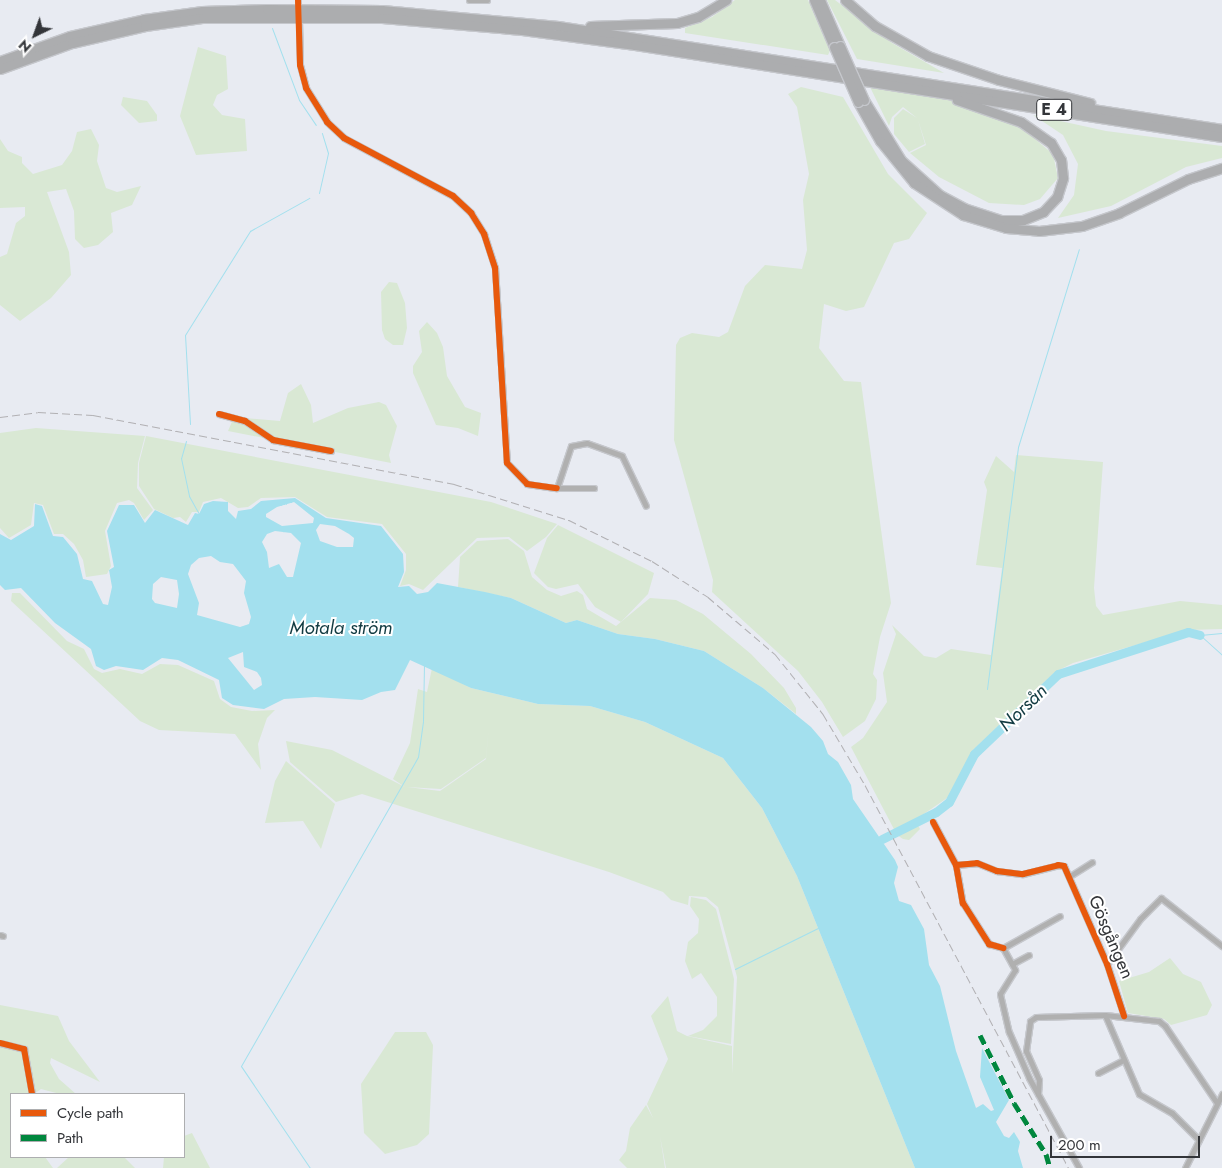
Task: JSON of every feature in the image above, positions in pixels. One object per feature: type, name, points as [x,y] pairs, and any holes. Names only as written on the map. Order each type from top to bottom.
[{"type":"highway","points":[[558,26],[677,23],[698,18],[726,0]]},
{"type":"highway","points":[[814,0],[880,142],[914,183],[963,215],[1006,228],[1039,231],[1082,226],[1119,212],[1188,179],[1222,168]]},
{"type":"highway","points":[[820,0],[837,47]]},
{"type":"highway","points":[[845,0],[891,37],[947,63],[998,80],[1151,118]]},
{"type":"highway","name":"E 4","points":[[0,60],[109,26],[202,12],[382,10],[558,26],[1222,129]]},
{"type":"highway","name":"E 4","points":[[0,69],[72,43],[145,26],[203,18],[349,17],[522,30],[1222,136]]},
{"type":"highway","points":[[861,101],[901,160],[929,187],[952,202],[989,217],[1011,221],[1033,217],[1051,205],[1061,188],[1063,169],[1058,152],[1043,135],[1008,116],[923,90]]},
{"type":"street","points":[[469,0],[487,0]]},
{"type":"street","points":[[299,21],[300,65],[306,88],[327,122],[344,138],[453,196],[471,213],[484,234],[495,268],[507,463],[527,484],[557,488],[594,488]]},
{"type":"street","points":[[219,414],[245,421],[273,440],[331,451]]},
{"type":"street","points":[[557,488],[571,446],[587,442],[622,456],[646,506]]},
{"type":"street","points":[[934,822],[956,865],[963,903],[989,944],[1003,948],[1015,970],[1000,994],[1000,1000],[1018,1057],[1079,1168]]},
{"type":"street","points":[[956,865],[978,863],[997,871],[1023,874],[1062,865],[1069,873],[1092,862]]},
{"type":"street","name":"Gösgången","points":[[1069,873],[1107,964],[1124,1016]]},
{"type":"street","points":[[1107,964],[1140,919],[1161,898],[1222,946]]},
{"type":"street","points":[[1003,948],[1060,916]]},
{"type":"street","points":[[1012,964],[1029,956]]},
{"type":"street","points":[[1038,1094],[1038,1080],[1026,1051],[1030,1021],[1036,1017],[1105,1015],[1159,1021],[1169,1030],[1218,1103]]},
{"type":"street","points":[[1105,1015],[1139,1094],[1172,1113],[1200,1140]]},
{"type":"street","points":[[0,1043],[24,1049],[32,1093]]},
{"type":"street","points":[[1098,1073],[1124,1060]]},
{"type":"street","points":[[1185,1168],[1222,1094]]},
{"type":"green space","points":[[735,0],[808,0],[830,51],[828,55],[685,33],[685,28],[712,17]]},
{"type":"green space","points":[[827,0],[835,0],[892,43],[944,73],[857,59]]},
{"type":"green space","points":[[198,47],[226,56],[228,89],[217,95],[213,105],[222,115],[245,119],[247,151],[196,155],[180,116]]},
{"type":"green space","points":[[801,87],[843,97],[888,174],[927,213],[909,239],[894,243],[864,307],[846,311],[824,304],[819,348],[844,381],[861,382],[891,603],[880,637],[873,674],[877,680],[876,699],[865,721],[843,737],[822,702],[798,671],[712,592],[713,580],[674,440],[676,345],[680,338],[692,333],[719,337],[728,332],[745,286],[765,265],[802,269],[807,250],[803,200],[809,174],[797,107],[788,94]]},
{"type":"green space","points":[[870,87],[953,101],[1023,129],[1053,154],[1058,178],[1040,199],[1024,205],[989,203],[939,177],[910,153],[926,145],[918,120],[925,144],[909,152],[894,134],[894,118],[903,109],[917,118],[903,107],[892,117],[889,126]]},
{"type":"green space","points":[[123,97],[147,101],[157,115],[157,121],[139,123],[121,105]]},
{"type":"green space","points":[[1033,115],[1106,131],[1222,146],[1222,158],[1186,167],[1111,206],[1058,218],[1074,195],[1078,164],[1063,135]]},
{"type":"green space","points":[[91,129],[99,145],[97,161],[106,188],[117,192],[141,186],[132,205],[111,213],[113,232],[98,245],[84,248],[75,239],[74,211],[66,189],[47,192],[69,252],[71,275],[51,298],[20,321],[0,305],[0,257],[7,254],[16,223],[25,216],[25,207],[0,208],[0,139],[8,151],[22,157],[22,163],[33,174],[62,165],[72,151],[77,132]]},
{"type":"green space","points":[[389,282],[397,283],[405,303],[407,328],[403,345],[393,345],[385,339],[382,330],[381,292]]},
{"type":"green space","points":[[427,322],[437,333],[443,347],[447,376],[465,407],[481,413],[478,436],[458,428],[436,425],[413,373],[413,366],[422,352],[419,331]]},
{"type":"green space","points":[[301,384],[311,405],[313,423],[348,408],[379,402],[386,405],[397,426],[389,455],[391,463],[228,431],[234,417],[280,421],[288,393]]},
{"type":"green space","points":[[36,428],[145,436],[138,463],[137,488],[153,510],[144,520],[134,503],[129,500],[117,503],[105,531],[111,566],[107,574],[86,577],[83,560],[74,544],[63,534],[54,534],[43,505],[34,503],[31,525],[9,538],[0,528],[0,433]]},
{"type":"green space","points":[[146,436],[491,502],[557,524],[546,537],[527,551],[509,537],[477,538],[423,590],[409,584],[400,586],[406,570],[406,554],[382,524],[327,517],[295,497],[261,498],[248,507],[238,508],[221,498],[203,502],[199,512],[192,512],[186,522],[180,517],[173,518],[154,509],[139,486],[139,463]]},
{"type":"green space","points":[[1016,455],[1103,462],[1094,588],[1096,606],[1103,615],[1180,601],[1222,605],[1222,629],[1188,630],[1073,663],[1055,672],[972,751],[950,796],[915,820],[920,829],[909,840],[903,839],[897,835],[851,747],[863,738],[887,702],[883,673],[896,634],[892,625],[924,656],[936,658],[951,649],[991,655],[1002,568],[976,565],[987,490],[984,482],[996,456],[1014,472]]},
{"type":"green space","points":[[558,525],[654,573],[648,594],[621,622],[595,607],[578,584],[556,589],[548,587],[534,573],[547,538]]},
{"type":"green space","points":[[508,539],[524,551],[532,577],[547,590],[561,596],[577,591],[583,595],[587,609],[616,626],[650,598],[676,600],[703,614],[751,654],[784,688],[796,708],[796,714],[763,688],[704,651],[655,639],[618,634],[577,620],[566,623],[511,598],[458,587],[460,557],[477,541]]},
{"type":"green space","points":[[12,593],[20,593],[67,641],[84,649],[94,669],[102,673],[120,669],[142,674],[160,664],[178,665],[214,681],[220,699],[231,707],[252,711],[275,710],[267,718],[258,744],[261,770],[235,734],[159,730],[140,721],[11,601]]},
{"type":"green space","points":[[432,668],[471,688],[538,704],[590,706],[645,722],[723,758],[762,808],[797,876],[915,1168],[666,1168],[660,1136],[665,1168],[627,1168],[619,1160],[626,1151],[630,1128],[646,1105],[653,1118],[647,1104],[668,1059],[651,1016],[668,996],[677,1031],[687,1036],[732,1046],[732,1074],[737,977],[718,907],[706,897],[689,896],[688,905],[671,900],[663,892],[609,872],[362,794],[336,802],[290,762],[286,741],[332,750],[405,787],[393,779],[410,743],[418,689],[427,692]],"holes":[[[489,724],[486,759],[440,791],[407,787],[441,789],[486,758]]]},
{"type":"green space","points":[[286,761],[335,804],[321,849],[303,821],[265,823],[275,781]]},
{"type":"green space","points":[[691,897],[706,900],[716,909],[734,979],[731,1044],[688,1036],[703,1030],[717,1016],[717,997],[701,973],[692,979],[685,961],[688,942],[698,933],[699,919],[690,906]]},
{"type":"green space","points":[[1170,958],[1183,974],[1201,982],[1212,1005],[1207,1015],[1171,1025],[1164,1019],[1128,1013],[1119,981],[1149,972]]},
{"type":"green space","points":[[0,1005],[58,1016],[69,1041],[100,1082],[51,1058],[50,1063],[59,1079],[75,1093],[56,1093],[41,1089],[35,1093],[10,1093],[10,1158],[46,1158],[53,1168],[0,1168]]},
{"type":"green space","points":[[395,1032],[426,1032],[433,1045],[429,1134],[417,1145],[385,1154],[364,1133],[361,1084]]},
{"type":"green space","points":[[192,1133],[210,1168],[163,1168],[164,1158],[185,1158],[185,1136]]},
{"type":"green space","points":[[68,1158],[125,1158],[135,1168],[57,1168]]},
{"type":"water","name":"Motala ström","points":[[295,498],[326,518],[381,526],[403,554],[404,572],[398,587],[409,586],[417,594],[428,592],[437,583],[485,592],[511,598],[566,623],[577,620],[618,634],[655,639],[704,651],[763,688],[811,727],[823,741],[828,754],[838,762],[851,785],[853,799],[895,860],[898,867],[894,883],[899,901],[911,905],[924,929],[929,965],[940,986],[956,1051],[976,1108],[983,1104],[991,1111],[994,1110],[980,1077],[982,1048],[1009,1100],[996,1122],[1004,1136],[1009,1138],[1014,1132],[1020,1142],[1018,1151],[1023,1168],[915,1168],[797,876],[762,808],[723,758],[645,722],[590,706],[538,704],[471,688],[410,660],[395,690],[381,692],[362,700],[315,697],[284,699],[264,709],[233,705],[222,698],[219,680],[178,660],[162,658],[143,670],[116,666],[104,670],[96,666],[91,649],[55,623],[21,588],[5,590],[0,585],[0,534],[11,540],[34,526],[35,504],[42,506],[53,536],[63,537],[77,554],[83,579],[92,581],[103,604],[108,605],[112,587],[109,570],[114,567],[107,531],[119,505],[134,505],[145,523],[155,510],[188,525],[195,513],[199,514],[204,504],[213,501],[228,502],[228,511],[236,519],[238,511],[251,509],[261,501]],"holes":[[[294,502],[314,518],[313,523],[282,526],[266,517],[266,514],[277,507]],[[320,524],[335,526],[354,538],[353,547],[337,547],[320,541],[316,530]],[[275,531],[291,533],[301,543],[293,577],[287,577],[279,564],[269,568],[267,552],[262,542],[267,534]],[[211,556],[220,562],[233,564],[246,581],[244,593],[251,617],[249,624],[240,627],[197,615],[199,603],[188,574],[191,565],[199,558]],[[161,577],[177,580],[179,594],[177,608],[155,603],[152,599],[153,584]],[[243,652],[244,667],[257,672],[261,678],[262,685],[254,690],[228,658]]]},
{"type":"waterway","points":[[272,28],[299,100],[316,125]]},
{"type":"waterway","points":[[319,193],[328,153],[322,133]]},
{"type":"waterway","points":[[190,424],[185,335],[250,231],[309,198]]},
{"type":"waterway","points":[[987,689],[1018,447],[1079,249]]},
{"type":"waterway","points":[[186,441],[181,458],[189,496],[199,514]]},
{"type":"waterway","name":"Norsån","points":[[882,839],[936,812],[949,802],[974,754],[1058,674],[1188,632],[1200,635]]},
{"type":"waterway","points":[[1200,635],[1222,633]]},
{"type":"waterway","points":[[1200,635],[1222,655]]},
{"type":"waterway","points":[[310,1168],[241,1066],[418,757],[423,721],[424,665]]},
{"type":"waterway","points":[[735,969],[818,928]]},
{"type":"railway","points":[[0,417],[38,412],[93,415],[454,484],[569,520],[652,561],[708,597],[775,654],[823,714],[865,785],[1069,1168]]},
{"type":"marked path","points":[[980,1035],[1014,1103],[1046,1154],[1050,1168]]},
{"type":"cycle path","points":[[298,0],[300,65],[306,88],[327,122],[344,138],[453,196],[471,213],[484,234],[495,268],[507,463],[527,484],[557,488]]},
{"type":"cycle path","points":[[219,414],[245,421],[273,440],[331,451]]},
{"type":"cycle path","points":[[933,822],[956,865],[963,903],[989,944],[1003,948]]},
{"type":"cycle path","points":[[956,865],[977,863],[997,871],[1023,874],[1058,865],[1064,866],[1107,964],[1124,1016]]},
{"type":"cycle path","points":[[0,1043],[24,1049],[32,1093]]}]
